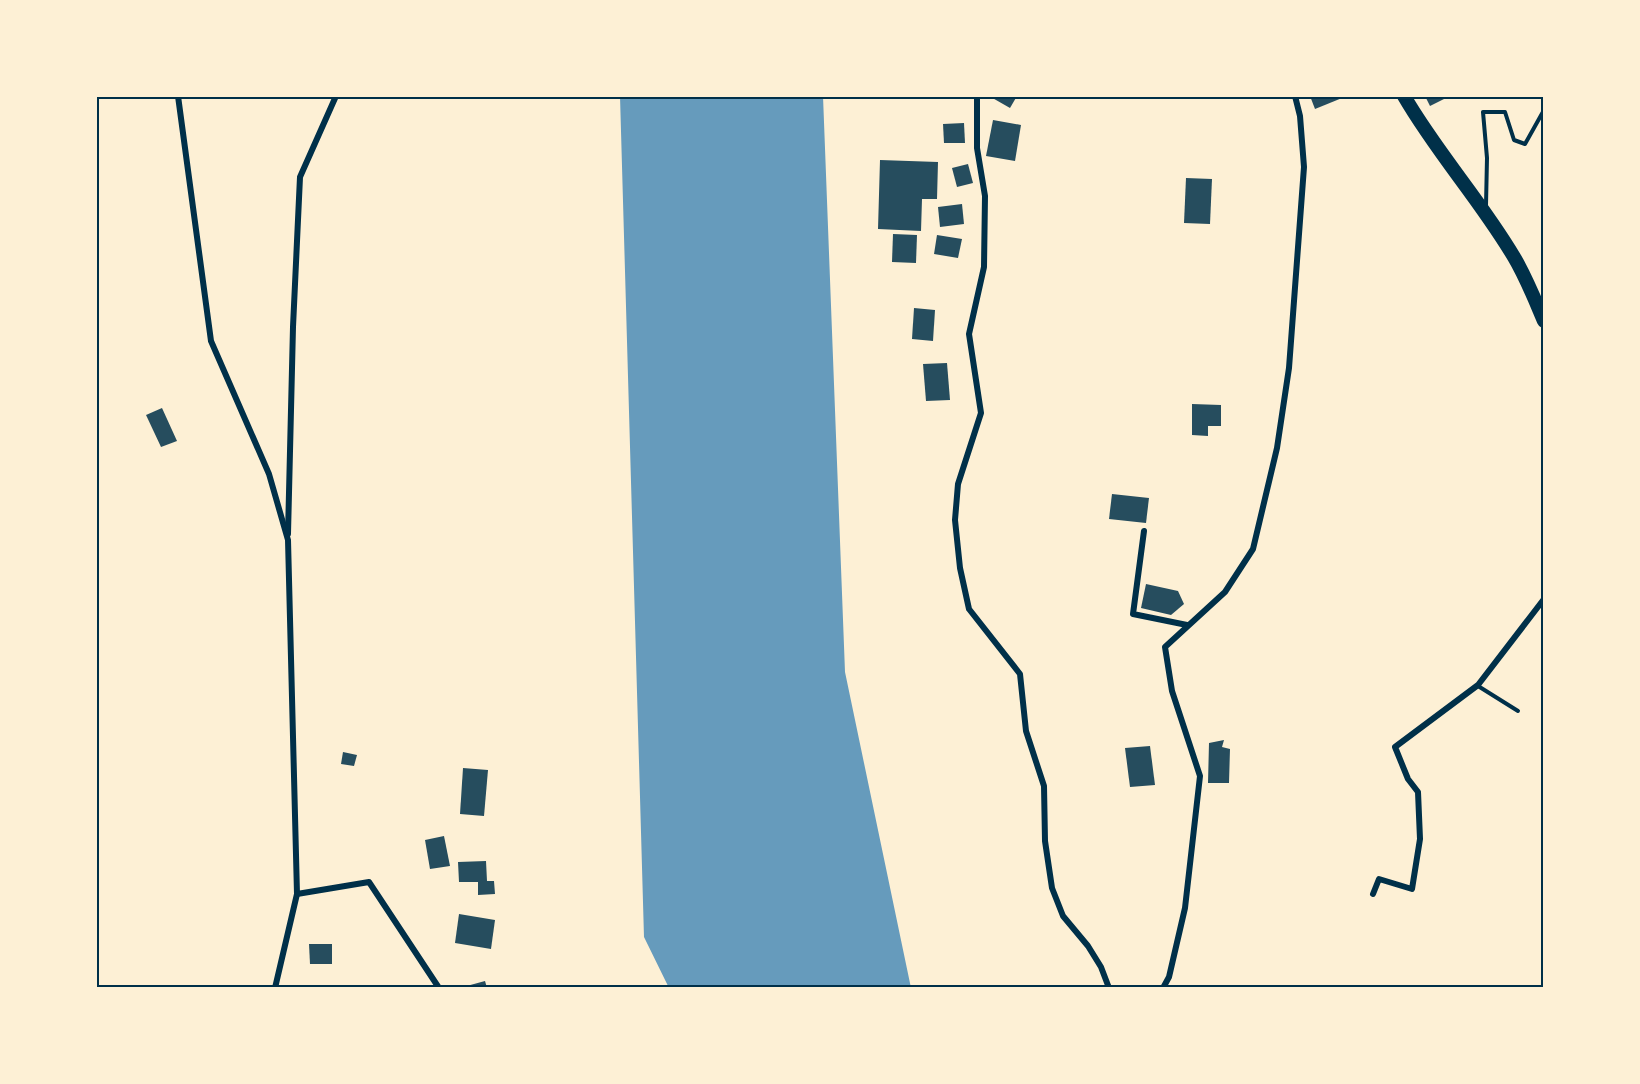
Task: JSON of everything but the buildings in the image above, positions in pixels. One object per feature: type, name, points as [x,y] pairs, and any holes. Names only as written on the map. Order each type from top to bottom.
[{"type":"highway","points":[[1404,96],[1434,145],[1485,213],[1516,260],[1544,321]]},
{"type":"street","points":[[178,96],[211,341],[269,474],[288,540]]},
{"type":"street","points":[[275,988],[297,894],[288,540],[292,327],[300,177],[336,96]]},
{"type":"street","points":[[977,96],[977,148],[985,196],[984,267],[969,334],[981,413],[958,484],[955,520],[960,568],[969,609],[1020,674],[1026,731],[1044,786],[1045,841],[1052,888],[1063,916],[1088,946],[1101,967],[1109,988]]},
{"type":"street","points":[[1163,988],[1168,977],[1185,908],[1200,776],[1172,691],[1165,646],[1225,591],[1253,549],[1277,448],[1289,368],[1304,167],[1300,116],[1295,96]]},
{"type":"street","points":[[1144,531],[1133,614],[1187,625]]},
{"type":"street","points":[[1372,894],[1379,879],[1412,889],[1420,839],[1418,792],[1407,779],[1395,747],[1478,685],[1544,600]]},
{"type":"street","points":[[297,894],[369,882],[439,988]]},
{"type":"lane","points":[[1485,213],[1487,189],[1483,112],[1504,112],[1514,140],[1525,144],[1544,110]]},
{"type":"lane","points":[[1478,685],[1518,711]]},
{"type":"water","points":[[620,96],[823,96],[845,672],[911,988],[669,988],[644,937]]}]
